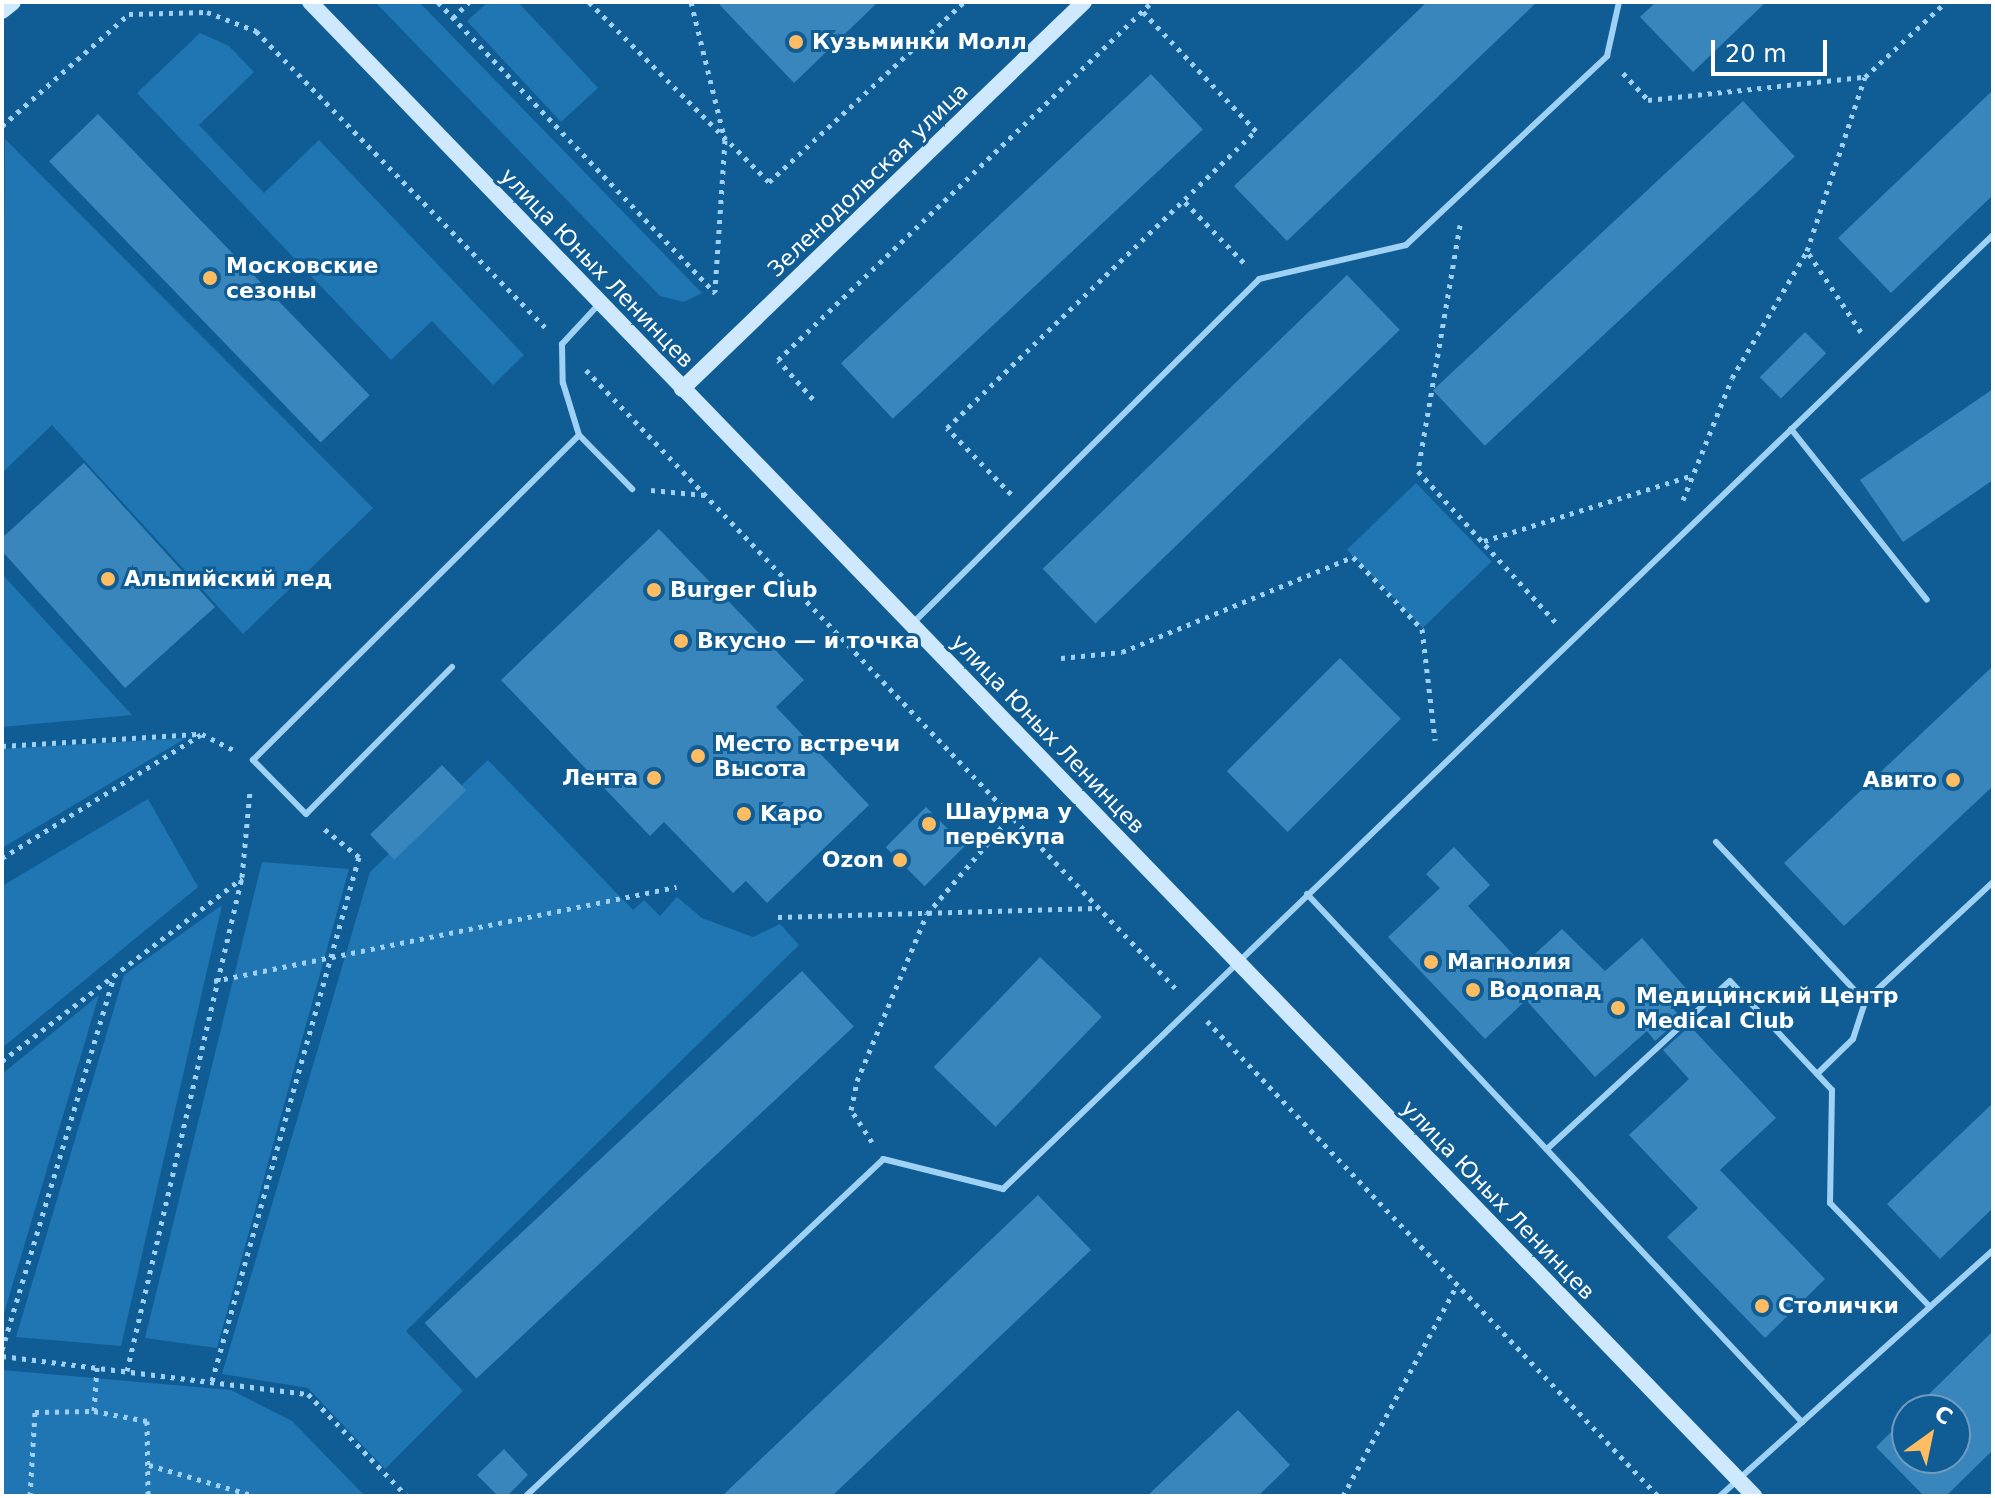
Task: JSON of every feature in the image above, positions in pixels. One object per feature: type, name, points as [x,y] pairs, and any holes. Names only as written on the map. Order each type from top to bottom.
[{"type":"main road","points":[[2,11],[13,2]]},
{"type":"main road","name":"улица Юных Ленинцев","points":[[310,2],[1754,1496]]},
{"type":"main road","name":"Зеленодольская улица","points":[[682,389],[1084,2]]},
{"type":"lane","points":[[912,624],[1259,279],[1406,245],[1607,56],[1619,2]]},
{"type":"lane","points":[[526,1496],[883,1159],[1003,1189],[1993,235]]},
{"type":"lane","points":[[600,303],[562,344],[563,383],[579,435],[632,489]]},
{"type":"lane","points":[[1791,429],[1927,600]]},
{"type":"lane","points":[[452,667],[306,814],[253,760],[579,435]]},
{"type":"lane","points":[[1716,842],[1865,1001]]},
{"type":"lane","points":[[1817,1074],[1853,1039],[1865,1001],[1993,882]]},
{"type":"lane","points":[[1307,894],[1802,1422]]},
{"type":"lane","points":[[1547,1149],[1730,981],[1832,1090],[1830,1203],[1930,1307]]},
{"type":"lane","points":[[1720,1496],[1993,1250]]},
{"type":"path","points":[[438,2],[715,293],[725,140],[691,2]]},
{"type":"path","points":[[453,18],[469,2]]},
{"type":"path","points":[[589,2],[769,182],[964,2]]},
{"type":"path","points":[[813,399],[778,360],[1152,2]]},
{"type":"path","points":[[1662,553],[1732,378],[1807,251],[1865,77],[1946,2]]},
{"type":"path","points":[[1027,510],[947,428],[1256,131],[1142,11]]},
{"type":"path","points":[[2,126],[129,14],[207,12],[256,31],[706,495],[632,489]]},
{"type":"path","points":[[1607,56],[1648,100],[1865,77]]},
{"type":"path","points":[[1467,189],[1418,471],[1571,640]]},
{"type":"path","points":[[1185,202],[1259,279]]},
{"type":"path","points":[[1807,251],[1873,351]]},
{"type":"path","points":[[1484,541],[1694,474]]},
{"type":"path","points":[[1061,658],[1122,652],[1353,557],[1422,629],[1439,767]]},
{"type":"path","points":[[2,858],[202,734]]},
{"type":"path","points":[[2,746],[202,734],[253,760],[242,877],[214,981],[127,1371]]},
{"type":"path","points":[[212,1381],[359,857],[306,814]]},
{"type":"path","points":[[883,1159],[851,1110],[857,1081],[927,914],[1011,816]]},
{"type":"path","points":[[2,1061],[116,970],[242,877]]},
{"type":"path","points":[[214,981],[677,887]]},
{"type":"path","points":[[778,917],[1098,908]]},
{"type":"path","points":[[2,1350],[116,970]]},
{"type":"path","points":[[1343,1496],[1457,1285]]},
{"type":"path","points":[[2,1356],[308,1394],[407,1496]]},
{"type":"path","points":[[94,1411],[97,1367]]},
{"type":"path","points":[[30,1496],[35,1412],[94,1411],[147,1421],[148,1496]]},
{"type":"path","points":[[149,1465],[255,1496]]},
{"type":"shaded area","points":[[375,2],[419,2],[702,293],[684,302],[660,296]]},
{"type":"shaded area","points":[[488,2],[518,2],[598,88],[561,122],[467,21]]},
{"type":"shaded area","points":[[200,33],[229,46],[254,72],[199,125],[264,193],[319,140],[524,355],[493,385],[432,321],[391,360],[137,93]]},
{"type":"shaded area","points":[[5,139],[373,508],[243,634],[52,425],[2,473]]},
{"type":"shaded area","points":[[1416,483],[1492,561],[1423,628],[1347,550]]},
{"type":"shaded area","points":[[2,574],[132,715],[2,727]]},
{"type":"shaded area","points":[[186,738],[2,848],[2,749]]},
{"type":"shaded area","points":[[488,760],[633,910],[644,900],[660,916],[677,897],[702,918],[753,937],[780,924],[799,945],[406,1331],[463,1391],[385,1469],[308,1388],[222,1374],[370,872]]},
{"type":"shaded area","points":[[148,799],[198,887],[2,1048],[2,886]]},
{"type":"shaded area","points":[[262,862],[349,869],[217,1348],[145,1338]]},
{"type":"shaded area","points":[[222,905],[121,1346],[16,1337],[124,975]]},
{"type":"shaded area","points":[[99,995],[2,1320],[2,1074]]},
{"type":"shaded area","points":[[2,1370],[231,1390],[292,1421],[365,1496],[2,1496]]},
{"type":"building","name":"Кузьминки Молл","points":[[717,2],[878,2],[794,83]]},
{"type":"building","points":[[1427,2],[1537,2],[1287,241],[1234,186]]},
{"type":"building","points":[[1656,2],[1766,2],[1693,72],[1640,17]]},
{"type":"building","points":[[1151,74],[1203,130],[893,419],[841,363]]},
{"type":"building","points":[[1993,90],[1993,195],[1891,293],[1838,238]]},
{"type":"building","points":[[1743,101],[1795,157],[1485,446],[1433,390]]},
{"type":"building","name":"Московские сезоны","points":[[98,114],[370,395],[321,442],[49,161]]},
{"type":"building","points":[[1347,275],[1400,330],[1096,624],[1043,569]]},
{"type":"building","points":[[1805,332],[1826,353],[1781,398],[1760,377]]},
{"type":"building","points":[[1993,389],[1993,480],[1903,542],[1860,480]]},
{"type":"building","name":"Альпийский лед","points":[[84,463],[215,607],[125,688],[2,551],[2,538]]},
{"type":"building","name":"Место встречи Высота","points":[[659,529],[804,680],[776,707],[869,805],[767,903],[746,881],[733,893],[664,822],[650,836],[501,680]]},
{"type":"building","points":[[1340,658],[1401,719],[1288,832],[1227,771]]},
{"type":"building","points":[[1993,666],[1993,786],[1844,926],[1784,863]]},
{"type":"building","points":[[442,765],[466,790],[394,860],[370,834]]},
{"type":"building","points":[[926,807],[965,846],[925,886],[886,847]]},
{"type":"building","points":[[1454,847],[1490,885],[1468,906],[1523,965],[1562,929],[1605,971],[1642,938],[1690,993],[1673,1008],[1681,1018],[1655,1041],[1647,1031],[1595,1077],[1526,1000],[1485,1039],[1388,937],[1440,888],[1426,874]]},
{"type":"building","points":[[1040,957],[1102,1017],[996,1127],[934,1067]]},
{"type":"building","points":[[802,971],[854,1027],[476,1378],[425,1323]]},
{"type":"building","points":[[1690,1026],[1776,1118],[1720,1170],[1825,1279],[1765,1338],[1667,1237],[1698,1208],[1629,1135],[1689,1079],[1663,1050]]},
{"type":"building","points":[[1993,1103],[1993,1208],[1940,1259],[1887,1204]]},
{"type":"building","points":[[1038,1195],[1091,1250],[832,1496],[722,1496]]},
{"type":"building","points":[[1993,1331],[1993,1450],[1971,1472],[1971,1394],[1929,1394]]},
{"type":"building","points":[[1238,1410],[1290,1465],[1258,1496],[1147,1496]]},
{"type":"building","points":[[1891,1432],[1891,1462],[1876,1447]]},
{"type":"building","points":[[504,1449],[528,1475],[507,1496],[498,1496],[477,1475]]},
{"type":"building","points":[[1902,1474],[1968,1474],[1946,1496],[1924,1496]]},
{"type":"place","name":"Кузьминки Молл","points":[[796,42]]},
{"type":"place","name":"Московские сезоны","points":[[210,278]]},
{"type":"place","name":"Альпийский лед","points":[[108,579]]},
{"type":"place","name":"Burger Club","points":[[654,590]]},
{"type":"place","name":"Вкусно — и точка","points":[[681,641]]},
{"type":"place","name":"Место встречи Высота","points":[[698,756]]},
{"type":"place","name":"Лента","points":[[654,778]]},
{"type":"place","name":"Авито","points":[[1953,780]]},
{"type":"place","name":"Kapo","points":[[744,814]]},
{"type":"place","name":"Шаурма у перекупа","points":[[929,824]]},
{"type":"place","name":"Ozon","points":[[900,860]]},
{"type":"place","name":"Магнолия","points":[[1431,962]]},
{"type":"place","name":"Водопад","points":[[1473,990]]},
{"type":"place","name":"Медицинский Центр Medical Club","points":[[1618,1008]]},
{"type":"place","name":"Столички","points":[[1762,1306]]}]
